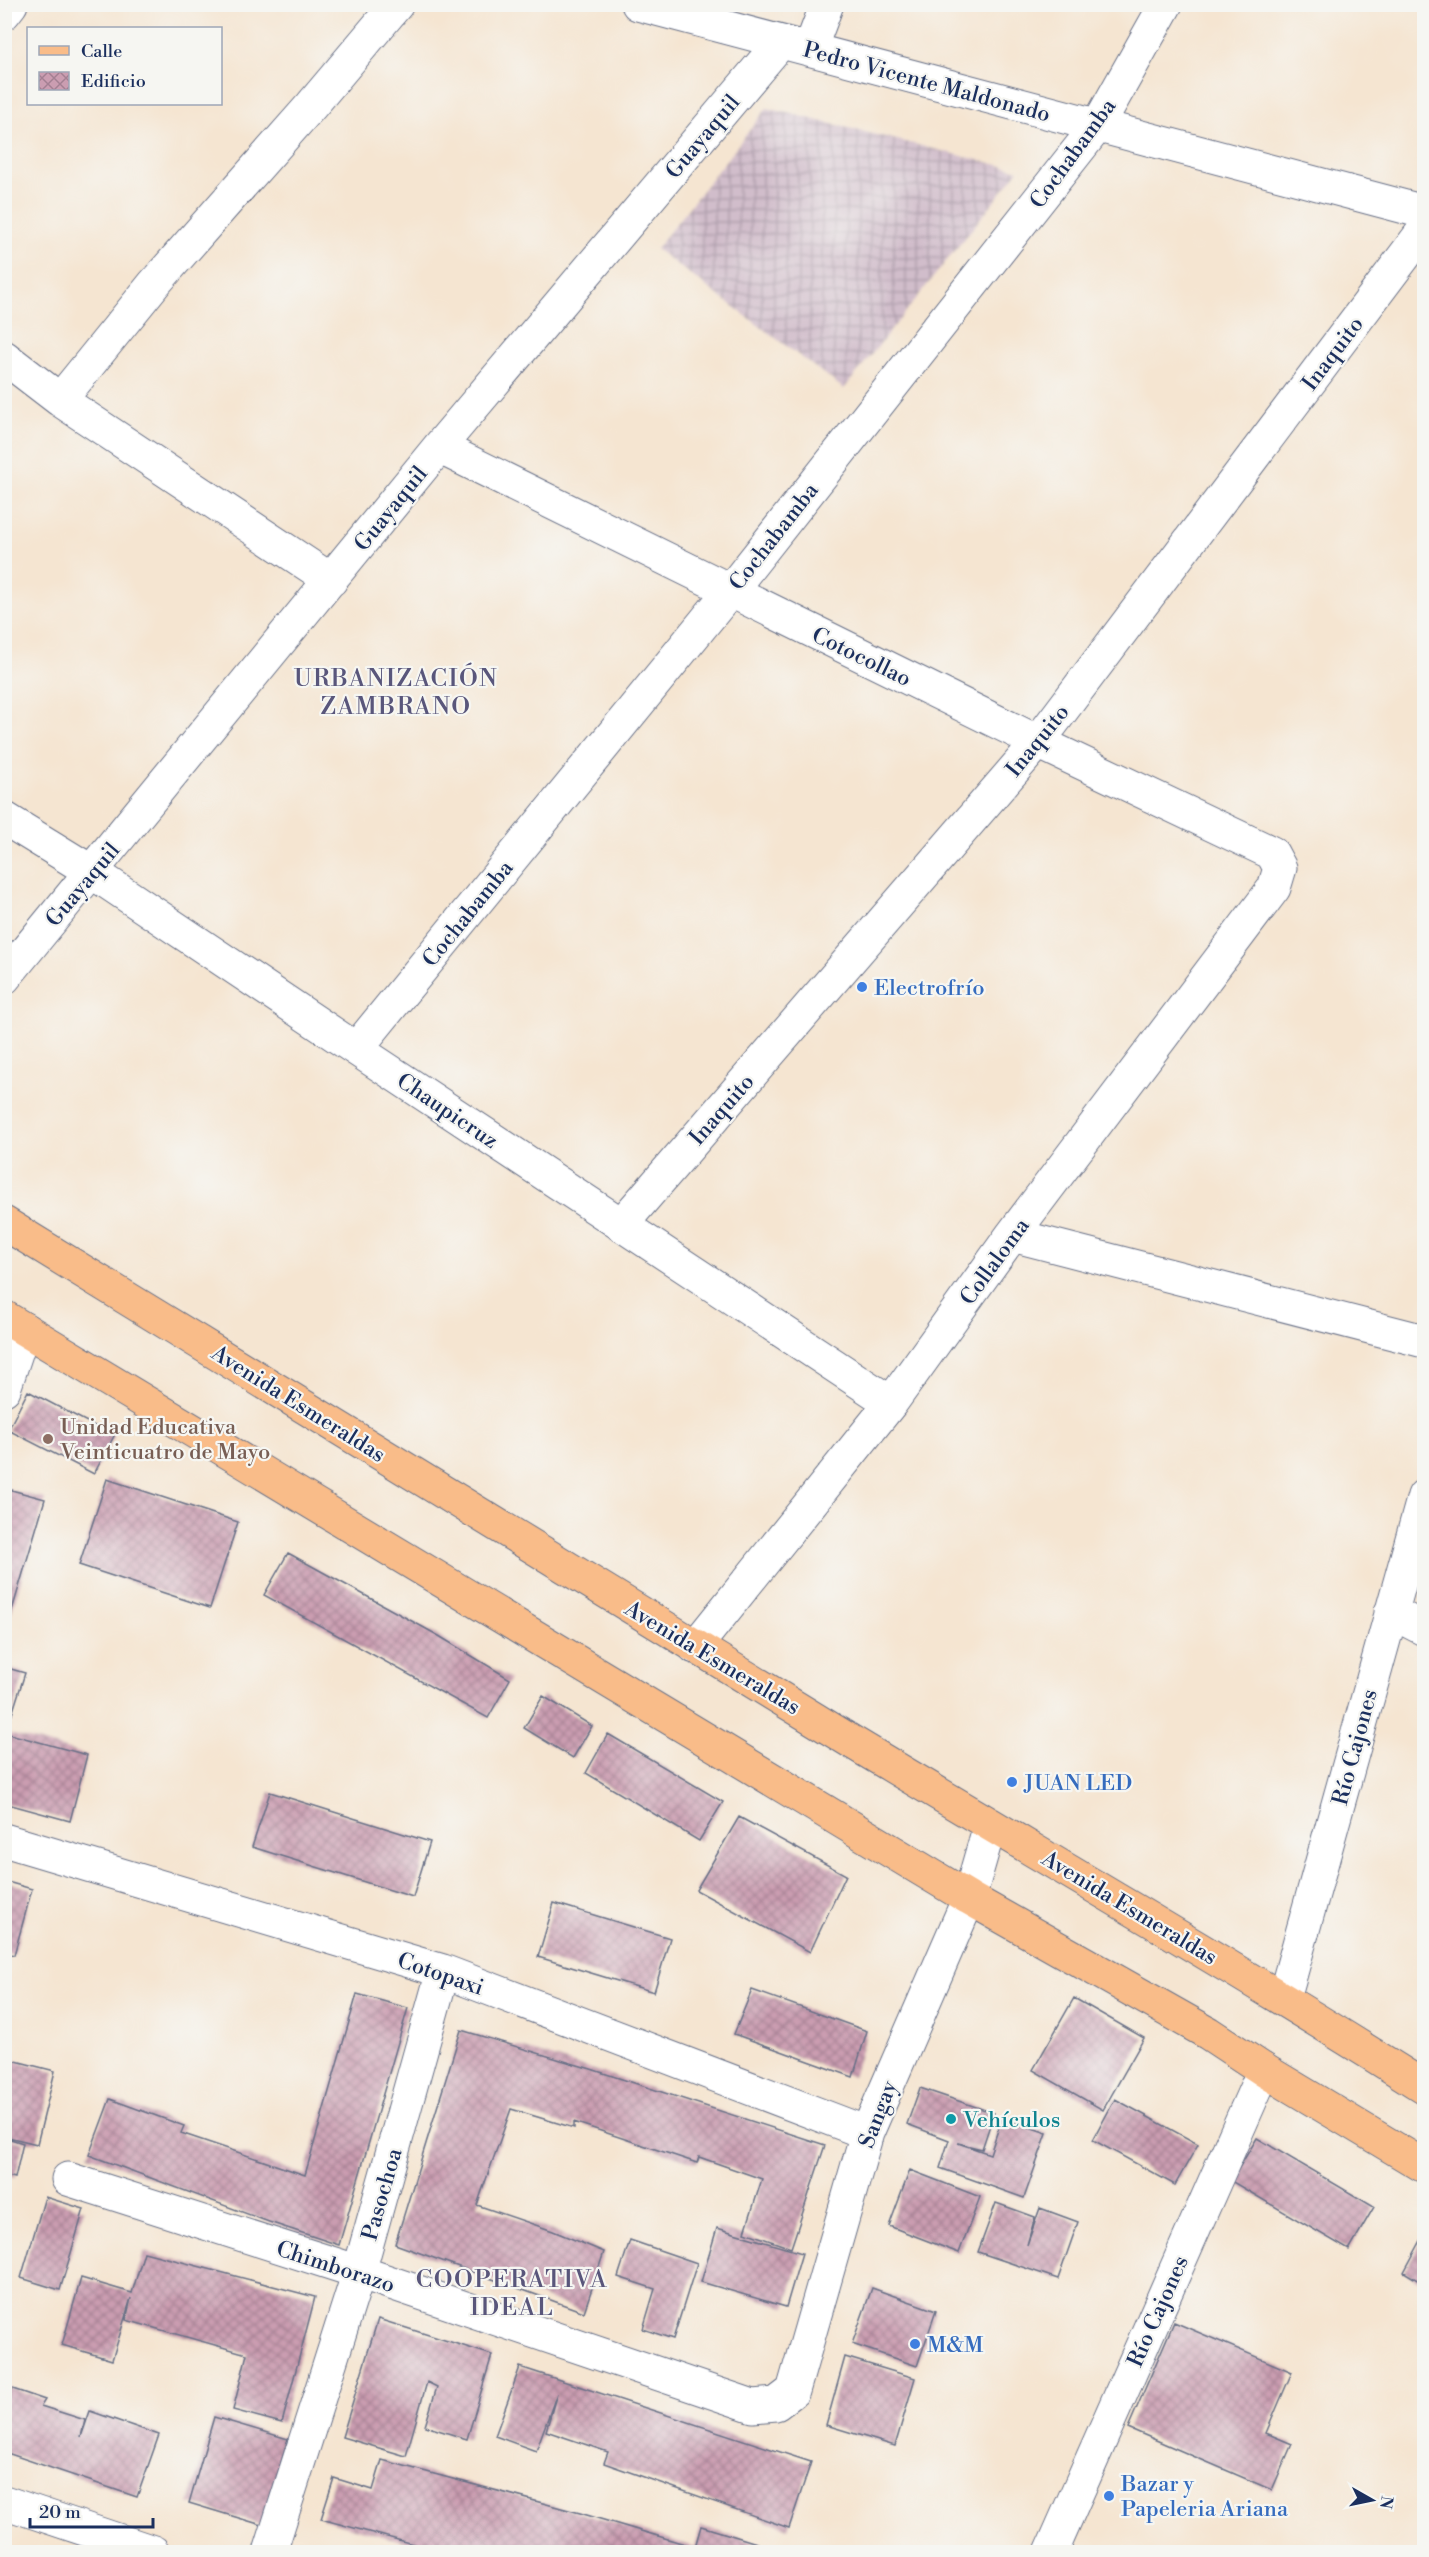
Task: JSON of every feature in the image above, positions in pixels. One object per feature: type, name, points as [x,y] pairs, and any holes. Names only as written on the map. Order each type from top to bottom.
[{"type":"main road","name":"Avenida Esmeraldas","points":[[4,1223],[695,1647],[990,1825],[1284,1998],[1425,2087]]},
{"type":"main road","points":[[14,1323],[969,1898],[1208,2033],[1264,2070],[1425,2166]]},
{"type":"street","points":[[4,13],[10,4]]},
{"type":"street","points":[[60,400],[154,284],[398,4]]},
{"type":"street","name":"Pedro Vicente Maldonado","points":[[638,4],[1425,212]]},
{"type":"street","name":"Guayaquil","points":[[4,978],[439,447],[795,46],[827,4]]},
{"type":"street","name":"Cochabamba","points":[[356,1049],[730,591],[1098,125],[1166,4]]},
{"type":"street","name":"Inaquito","points":[[621,1225],[1038,742],[1425,230]]},
{"type":"street","points":[[4,357],[60,400],[331,580]]},
{"type":"street","name":"Cotocollao","points":[[439,447],[1038,742],[1272,853],[1280,868]]},
{"type":"street","name":"Chaupicruz","points":[[4,818],[92,872],[891,1403]]},
{"type":"street","name":"Collaloma","points":[[695,1647],[891,1403],[1012,1235],[1274,888],[1280,868]]},
{"type":"street","points":[[1012,1235],[1425,1341]]},
{"type":"street","points":[[4,1389],[14,1323]]},
{"type":"street","name":"Río Cajones","points":[[1284,1998],[1425,1496]]},
{"type":"street","points":[[1391,1612],[1425,1629]]},
{"type":"street","name":"Sangay","points":[[776,2404],[793,2391],[867,2133],[969,1898],[990,1825]]},
{"type":"street","name":"Cotopaxi","points":[[4,1840],[443,1971],[867,2133]]},
{"type":"street","name":"Pasochoa","points":[[270,2553],[359,2272],[443,1971]]},
{"type":"street","name":"Río Cajones","points":[[1051,2553],[1264,2070]]},
{"type":"street","name":"Chimborazo","points":[[68,2179],[359,2272],[753,2406],[776,2404]]},
{"type":"street","points":[[4,2502],[153,2553]]},
{"type":"shaded area","points":[[767,108],[1019,170],[844,389],[656,249]]},
{"type":"building","points":[[28,1391],[114,1436],[94,1474],[8,1430]]},
{"type":"building","points":[[107,1479],[238,1522],[210,1608],[79,1565]]},
{"type":"building","points":[[4,1488],[45,1499],[5,1634],[4,1634]]},
{"type":"building","points":[[288,1553],[439,1636],[510,1679],[488,1718],[264,1595]]},
{"type":"building","points":[[4,1667],[25,1673],[6,1733],[87,1755],[70,1821],[4,1803]]},
{"type":"building","points":[[543,1696],[592,1726],[573,1758],[524,1728]]},
{"type":"building","points":[[608,1734],[723,1802],[699,1841],[586,1773]]},
{"type":"building","points":[[270,1792],[430,1842],[413,1897],[252,1847]]},
{"type":"building","points":[[739,1817],[846,1875],[810,1952],[696,1890]]},
{"type":"building","points":[[4,1881],[32,1889],[14,1955],[4,1952]]},
{"type":"building","points":[[554,1903],[670,1938],[654,1992],[538,1957]]},
{"type":"building","points":[[752,1990],[867,2031],[853,2077],[734,2034]]},
{"type":"building","points":[[357,1994],[408,2008],[339,2245],[269,2222],[89,2155],[110,2099],[184,2126],[181,2133],[305,2175]]},
{"type":"building","points":[[1074,1998],[1144,2038],[1103,2110],[1033,2070]]},
{"type":"building","points":[[461,2030],[591,2069],[825,2145],[791,2248],[745,2232],[762,2179],[699,2157],[697,2163],[574,2122],[574,2128],[511,2109],[477,2205],[553,2231],[604,2252],[584,2312],[395,2244]]},
{"type":"building","points":[[12,2060],[55,2071],[37,2144],[4,2136],[4,2090]]},
{"type":"building","points":[[920,2088],[994,2113],[982,2149],[958,2143],[990,2154],[1002,2118],[1047,2133],[1024,2198],[940,2168],[949,2140],[907,2124]]},
{"type":"building","points":[[1115,2099],[1198,2144],[1175,2185],[1093,2140]]},
{"type":"building","points":[[4,2137],[23,2143],[15,2178],[4,2175]]},
{"type":"building","points":[[1257,2138],[1374,2207],[1349,2250],[1231,2181]]},
{"type":"building","points":[[910,2170],[980,2197],[959,2253],[889,2226]]},
{"type":"building","points":[[45,2197],[84,2209],[60,2290],[21,2278]]},
{"type":"building","points":[[996,2203],[1035,2217],[1027,2245],[1040,2208],[1078,2222],[1058,2279],[978,2252]]},
{"type":"building","points":[[717,2228],[802,2253],[786,2307],[701,2282]]},
{"type":"building","points":[[1424,2235],[1424,2284],[1404,2272]]},
{"type":"building","points":[[630,2240],[697,2263],[673,2339],[643,2329],[655,2289],[618,2277]]},
{"type":"building","points":[[144,2252],[315,2297],[282,2423],[233,2410],[247,2354],[126,2320],[131,2298],[112,2360],[62,2345],[81,2278],[132,2293]]},
{"type":"building","points":[[872,2288],[936,2311],[917,2366],[852,2344]]},
{"type":"building","points":[[378,2319],[492,2355],[467,2439],[425,2426],[437,2387],[427,2382],[406,2456],[342,2437]]},
{"type":"building","points":[[1174,2322],[1292,2372],[1266,2433],[1292,2444],[1272,2490],[1128,2428]]},
{"type":"building","points":[[845,2357],[915,2378],[895,2446],[826,2425]]},
{"type":"building","points":[[520,2367],[811,2462],[789,2528],[604,2463],[608,2452],[546,2431],[557,2393],[536,2451],[495,2436]]},
{"type":"building","points":[[4,2386],[45,2400],[41,2406],[85,2420],[81,2437],[90,2411],[159,2435],[137,2497],[4,2452]]},
{"type":"building","points":[[214,2417],[288,2439],[262,2525],[189,2503]]},
{"type":"building","points":[[382,2460],[580,2513],[695,2547],[701,2526],[770,2547],[768,2552],[442,2552],[321,2519],[334,2478],[373,2490]]},
{"type":"place","name":"Electrofrío","points":[[862,987]]},
{"type":"place","name":"Unidad Educativa Veinticuatro de Mayo","points":[[48,1439]]},
{"type":"place","name":"JUAN LED","points":[[1012,1782]]},
{"type":"place","name":"Vehículos","points":[[951,2119]]},
{"type":"place","name":"M&M","points":[[915,2344]]},
{"type":"place","name":"Bazar y Papeleria Ariana","points":[[1109,2496]]},
{"type":"district","name":"URBANIZACIÓN ZAMBRANO","points":[[396,692]]},
{"type":"district","name":"COOPERATIVA IDEAL","points":[[512,2293]]}]
